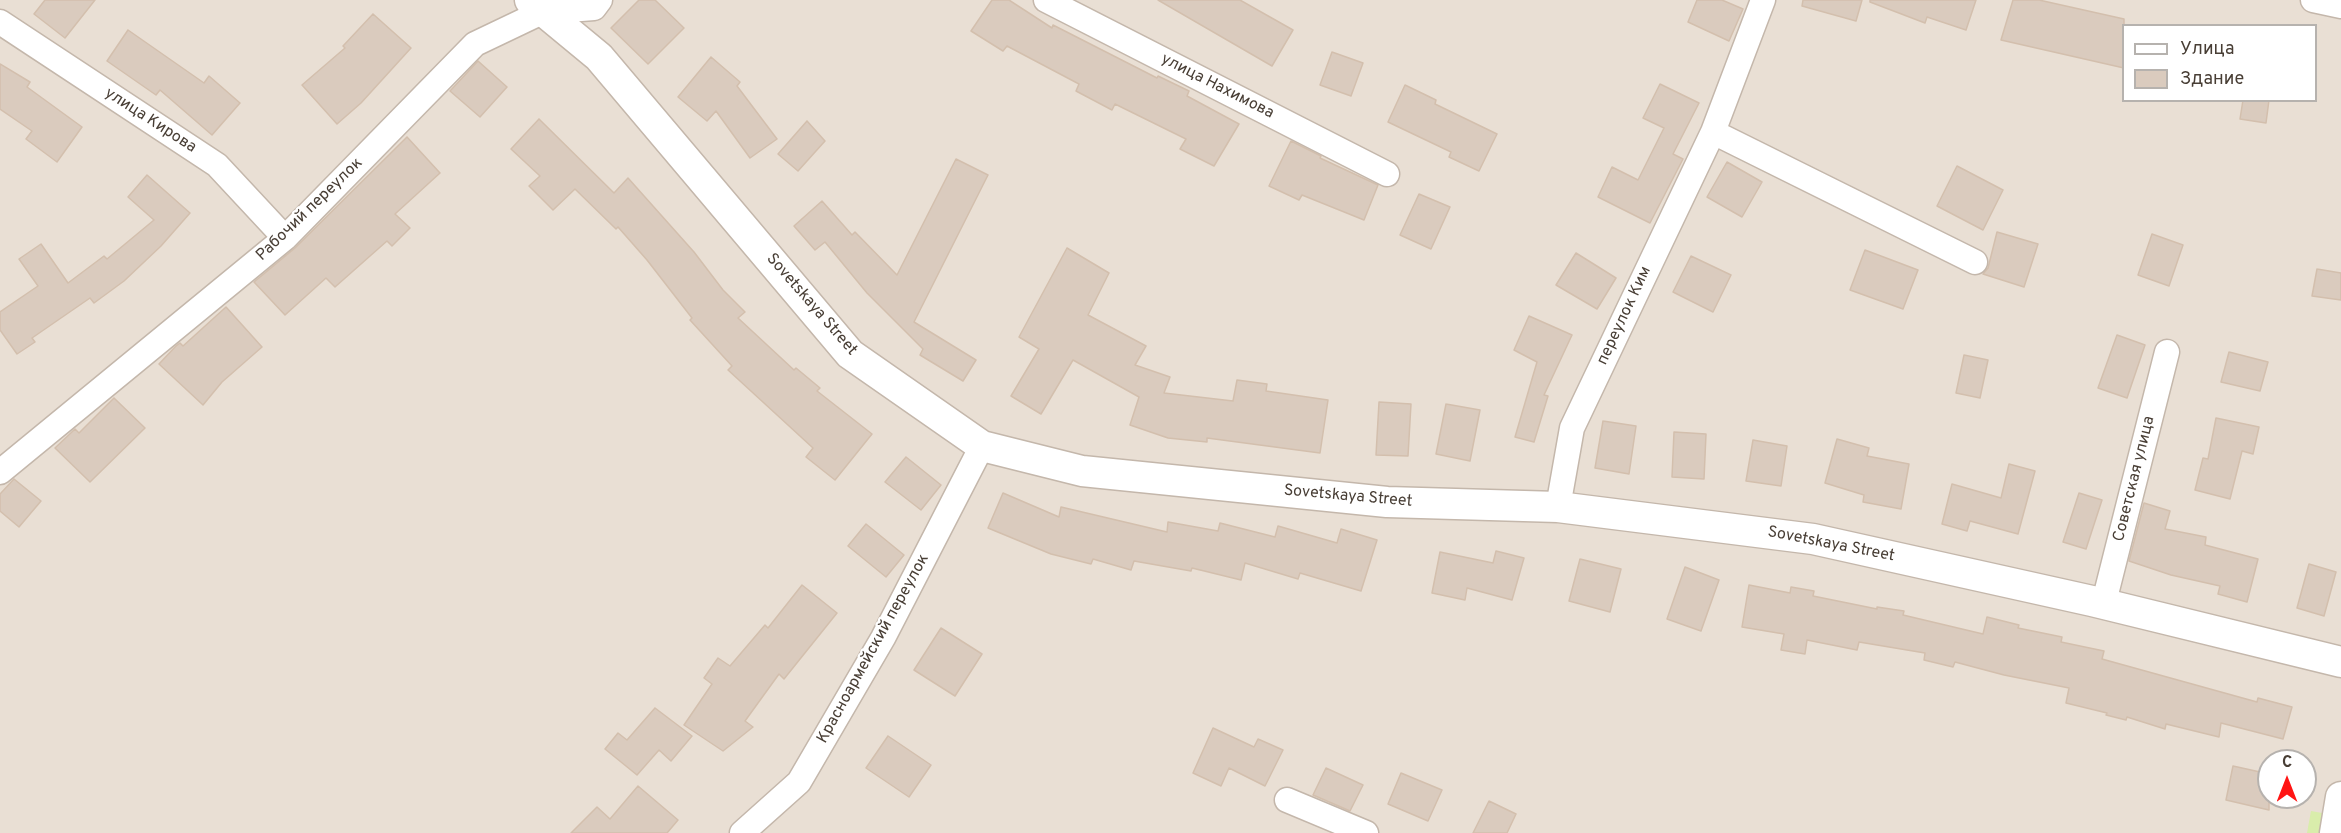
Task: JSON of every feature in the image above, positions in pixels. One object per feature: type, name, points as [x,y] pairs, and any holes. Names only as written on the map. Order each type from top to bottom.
[{"type":"street","name":"Рабочий переулок","points":[[0,472],[285,238],[476,44],[536,6],[594,8],[600,0]]},
{"type":"street","name":"улица Нахимова","points":[[1046,0],[1387,174]]},
{"type":"street","name":"переулок Ким","points":[[1558,507],[1572,428],[1713,132],[1763,0]]},
{"type":"street","points":[[2313,0],[2341,6]]},
{"type":"street","name":"Sovetskaya Street","points":[[536,6],[599,57],[850,354],[982,446],[1082,471],[1387,502],[1558,507],[1813,538],[2341,662]]},
{"type":"street","name":"улица Кирова","points":[[0,22],[217,165],[285,238]]},
{"type":"street","points":[[1713,132],[1975,261]]},
{"type":"street","name":"Советская улица","points":[[2103,606],[2167,352]]},
{"type":"street","name":"Красноармейский переулок","points":[[742,833],[799,782],[883,638],[982,446]]},
{"type":"street","points":[[2335,833],[2341,797]]},
{"type":"street","points":[[1287,800],[1366,833]]},
{"type":"shaded area","points":[[0,0],[2341,0],[2341,833],[0,833]]},
{"type":"green space","points":[[2311,811],[2333,815],[2330,833],[2307,833]]},
{"type":"building","points":[[45,0],[95,0],[65,38],[34,14]]},
{"type":"building","points":[[639,0],[655,0],[684,28],[648,64],[611,28]]},
{"type":"building","points":[[992,0],[1009,0],[1052,28],[1053,25],[1157,78],[1158,76],[1189,91],[1187,96],[1239,124],[1214,166],[1180,149],[1186,139],[1115,104],[1112,110],[1076,91],[1079,84],[1007,46],[1003,51],[971,31]]},
{"type":"building","points":[[1158,0],[1240,0],[1293,30],[1272,66]]},
{"type":"building","points":[[1697,0],[1722,0],[1743,9],[1729,41],[1688,22]]},
{"type":"building","points":[[1803,0],[1862,0],[1856,21],[1802,6]]},
{"type":"building","points":[[1870,0],[1976,0],[1966,30],[1927,17],[1925,23],[1870,2]]},
{"type":"building","points":[[2013,0],[2039,0],[2124,19],[2122,68],[2001,40]]},
{"type":"building","points":[[373,14],[411,48],[361,103],[337,124],[302,85],[345,48],[343,46]]},
{"type":"building","points":[[128,30],[204,83],[209,76],[240,103],[212,135],[160,90],[156,95],[107,61]]},
{"type":"building","points":[[1332,52],[1363,63],[1351,96],[1320,85]]},
{"type":"building","points":[[711,57],[740,82],[737,86],[777,139],[750,158],[716,111],[707,121],[678,97]]},
{"type":"building","points":[[478,61],[507,87],[480,117],[450,91]]},
{"type":"building","points":[[0,64],[30,82],[27,87],[82,127],[57,162],[26,139],[32,131],[0,109]]},
{"type":"building","points":[[1660,84],[1699,103],[1673,154],[1683,159],[1650,223],[1598,197],[1612,167],[1638,180],[1664,128],[1643,118]]},
{"type":"building","points":[[1405,85],[1436,100],[1435,104],[1497,134],[1479,171],[1449,157],[1451,152],[1388,122]]},
{"type":"building","points":[[2243,102],[2269,102],[2266,123],[2240,119]]},
{"type":"building","points":[[539,119],[614,193],[628,178],[694,252],[723,290],[745,312],[738,318],[794,370],[796,368],[820,388],[817,391],[872,434],[835,480],[806,457],[813,448],[728,370],[732,366],[690,320],[692,318],[618,227],[616,229],[575,189],[553,210],[529,186],[540,176],[511,149]]},
{"type":"building","points":[[807,121],[825,141],[798,171],[778,154]]},
{"type":"building","points":[[407,137],[440,173],[395,214],[410,228],[392,246],[387,241],[335,287],[326,278],[285,315],[254,282],[295,248]]},
{"type":"building","points":[[1291,141],[1321,156],[1320,158],[1378,185],[1364,220],[1302,195],[1299,200],[1269,186]]},
{"type":"building","points":[[956,159],[988,175],[914,322],[976,360],[963,381],[920,355],[923,349],[867,293],[825,242],[815,250],[794,226],[822,201],[852,235],[855,232],[897,275]]},
{"type":"building","points":[[1727,162],[1762,182],[1742,217],[1707,197]]},
{"type":"building","points":[[1957,166],[2003,190],[1983,230],[1937,206]]},
{"type":"building","points":[[147,175],[190,213],[161,246],[124,281],[94,303],[90,298],[32,338],[35,342],[17,354],[0,330],[0,312],[38,286],[19,259],[41,244],[68,283],[104,256],[107,259],[154,220],[128,197]]},
{"type":"building","points":[[1419,194],[1450,207],[1431,249],[1400,235]]},
{"type":"building","points":[[1997,232],[2038,244],[2024,287],[1983,274],[1988,268]]},
{"type":"building","points":[[2152,234],[2183,245],[2169,286],[2138,275]]},
{"type":"building","points":[[1067,248],[1109,273],[1088,315],[1146,346],[1135,365],[1170,377],[1164,393],[1233,401],[1237,380],[1267,384],[1266,391],[1328,400],[1320,453],[1207,438],[1207,442],[1168,438],[1130,425],[1139,397],[1073,360],[1041,414],[1011,396],[1039,349],[1019,337]]},
{"type":"building","points":[[1865,250],[1918,270],[1903,309],[1850,290]]},
{"type":"building","points":[[1576,253],[1616,278],[1597,309],[1556,285]]},
{"type":"building","points":[[1691,256],[1731,275],[1713,312],[1673,292]]},
{"type":"building","points":[[2317,269],[2341,273],[2341,300],[2312,296]]},
{"type":"building","points":[[226,307],[262,347],[222,382],[203,405],[159,364],[176,346],[180,343],[183,346]]},
{"type":"building","points":[[1529,316],[1572,335],[1544,395],[1548,396],[1534,442],[1515,437],[1537,362],[1514,350]]},
{"type":"building","points":[[2117,335],[2145,345],[2127,398],[2098,388]]},
{"type":"building","points":[[2229,352],[2268,362],[2260,391],[2221,382]]},
{"type":"building","points":[[1964,355],[1988,360],[1980,398],[1956,393]]},
{"type":"building","points":[[114,398],[145,428],[90,482],[55,448],[75,429],[79,433]]},
{"type":"building","points":[[1379,402],[1411,404],[1408,456],[1376,455]]},
{"type":"building","points":[[1446,404],[1480,410],[1470,461],[1436,454]]},
{"type":"building","points":[[2216,418],[2259,427],[2253,454],[2242,451],[2230,499],[2195,490],[2203,458],[2208,459]]},
{"type":"building","points":[[1603,421],[1636,426],[1629,474],[1595,468]]},
{"type":"building","points":[[1674,432],[1706,434],[1704,479],[1672,477]]},
{"type":"building","points":[[1837,439],[1869,448],[1867,456],[1909,464],[1901,509],[1863,502],[1864,495],[1825,483]]},
{"type":"building","points":[[1753,440],[1787,446],[1781,486],[1746,481]]},
{"type":"building","points":[[906,457],[941,485],[921,510],[885,482]]},
{"type":"building","points":[[2009,464],[2035,471],[2018,534],[1970,521],[1967,531],[1942,524],[1952,484],[2001,498]]},
{"type":"building","points":[[14,479],[41,501],[19,527],[0,511],[0,494]]},
{"type":"building","points":[[1003,493],[1059,517],[1061,507],[1167,532],[1168,522],[1218,531],[1220,523],[1275,537],[1278,526],[1337,543],[1341,529],[1377,540],[1361,591],[1300,573],[1298,579],[1245,563],[1241,580],[1192,568],[1191,571],[1134,561],[1131,570],[1093,559],[1091,564],[1051,554],[988,528]]},
{"type":"building","points":[[2079,493],[2102,500],[2086,549],[2063,542]]},
{"type":"building","points":[[2144,503],[2170,511],[2165,529],[2206,537],[2205,545],[2258,559],[2247,602],[2218,594],[2220,586],[2171,575],[2129,561]]},
{"type":"building","points":[[866,524],[904,555],[886,577],[848,546]]},
{"type":"building","points":[[1496,551],[1524,558],[1512,600],[1467,588],[1465,600],[1432,593],[1440,552],[1493,563]]},
{"type":"building","points":[[1580,559],[1621,569],[1610,612],[1569,601]]},
{"type":"building","points":[[2309,564],[2336,572],[2324,616],[2297,608]]},
{"type":"building","points":[[1685,567],[1719,580],[1701,631],[1667,619]]},
{"type":"building","points":[[802,585],[837,613],[784,679],[779,674],[745,721],[753,727],[723,751],[684,725],[712,684],[704,678],[718,658],[730,666],[765,625],[768,628]]},
{"type":"building","points":[[1749,585],[1790,593],[1791,587],[1814,591],[1813,596],[1877,609],[1877,607],[1904,611],[1903,615],[1983,634],[1987,617],[2019,625],[2018,628],[2062,637],[2061,642],[2104,651],[2102,659],[2257,702],[2258,698],[2292,707],[2283,739],[2221,723],[2219,737],[2166,724],[2165,729],[2127,717],[2126,720],[2106,715],[2107,713],[2066,703],[2069,688],[1955,662],[1953,667],[1924,660],[1925,653],[1859,642],[1857,650],[1807,640],[1805,654],[1781,650],[1784,634],[1742,627]]},
{"type":"building","points":[[941,628],[982,654],[955,696],[914,670]]},
{"type":"building","points":[[655,708],[692,736],[671,761],[659,750],[637,775],[605,749],[618,733],[627,740]]},
{"type":"building","points":[[1213,728],[1254,747],[1258,739],[1283,750],[1265,786],[1229,768],[1221,786],[1193,773]]},
{"type":"building","points":[[888,736],[931,765],[909,797],[866,768]]},
{"type":"building","points":[[2233,766],[2257,771],[2257,807],[2226,800]]},
{"type":"building","points":[[1326,768],[1363,785],[1350,811],[1313,795]]},
{"type":"building","points":[[1401,773],[1442,790],[1428,821],[1388,804]]},
{"type":"building","points":[[638,786],[678,820],[667,833],[571,833],[597,807],[610,819]]},
{"type":"building","points":[[1489,801],[1516,814],[1507,833],[1473,833]]}]
